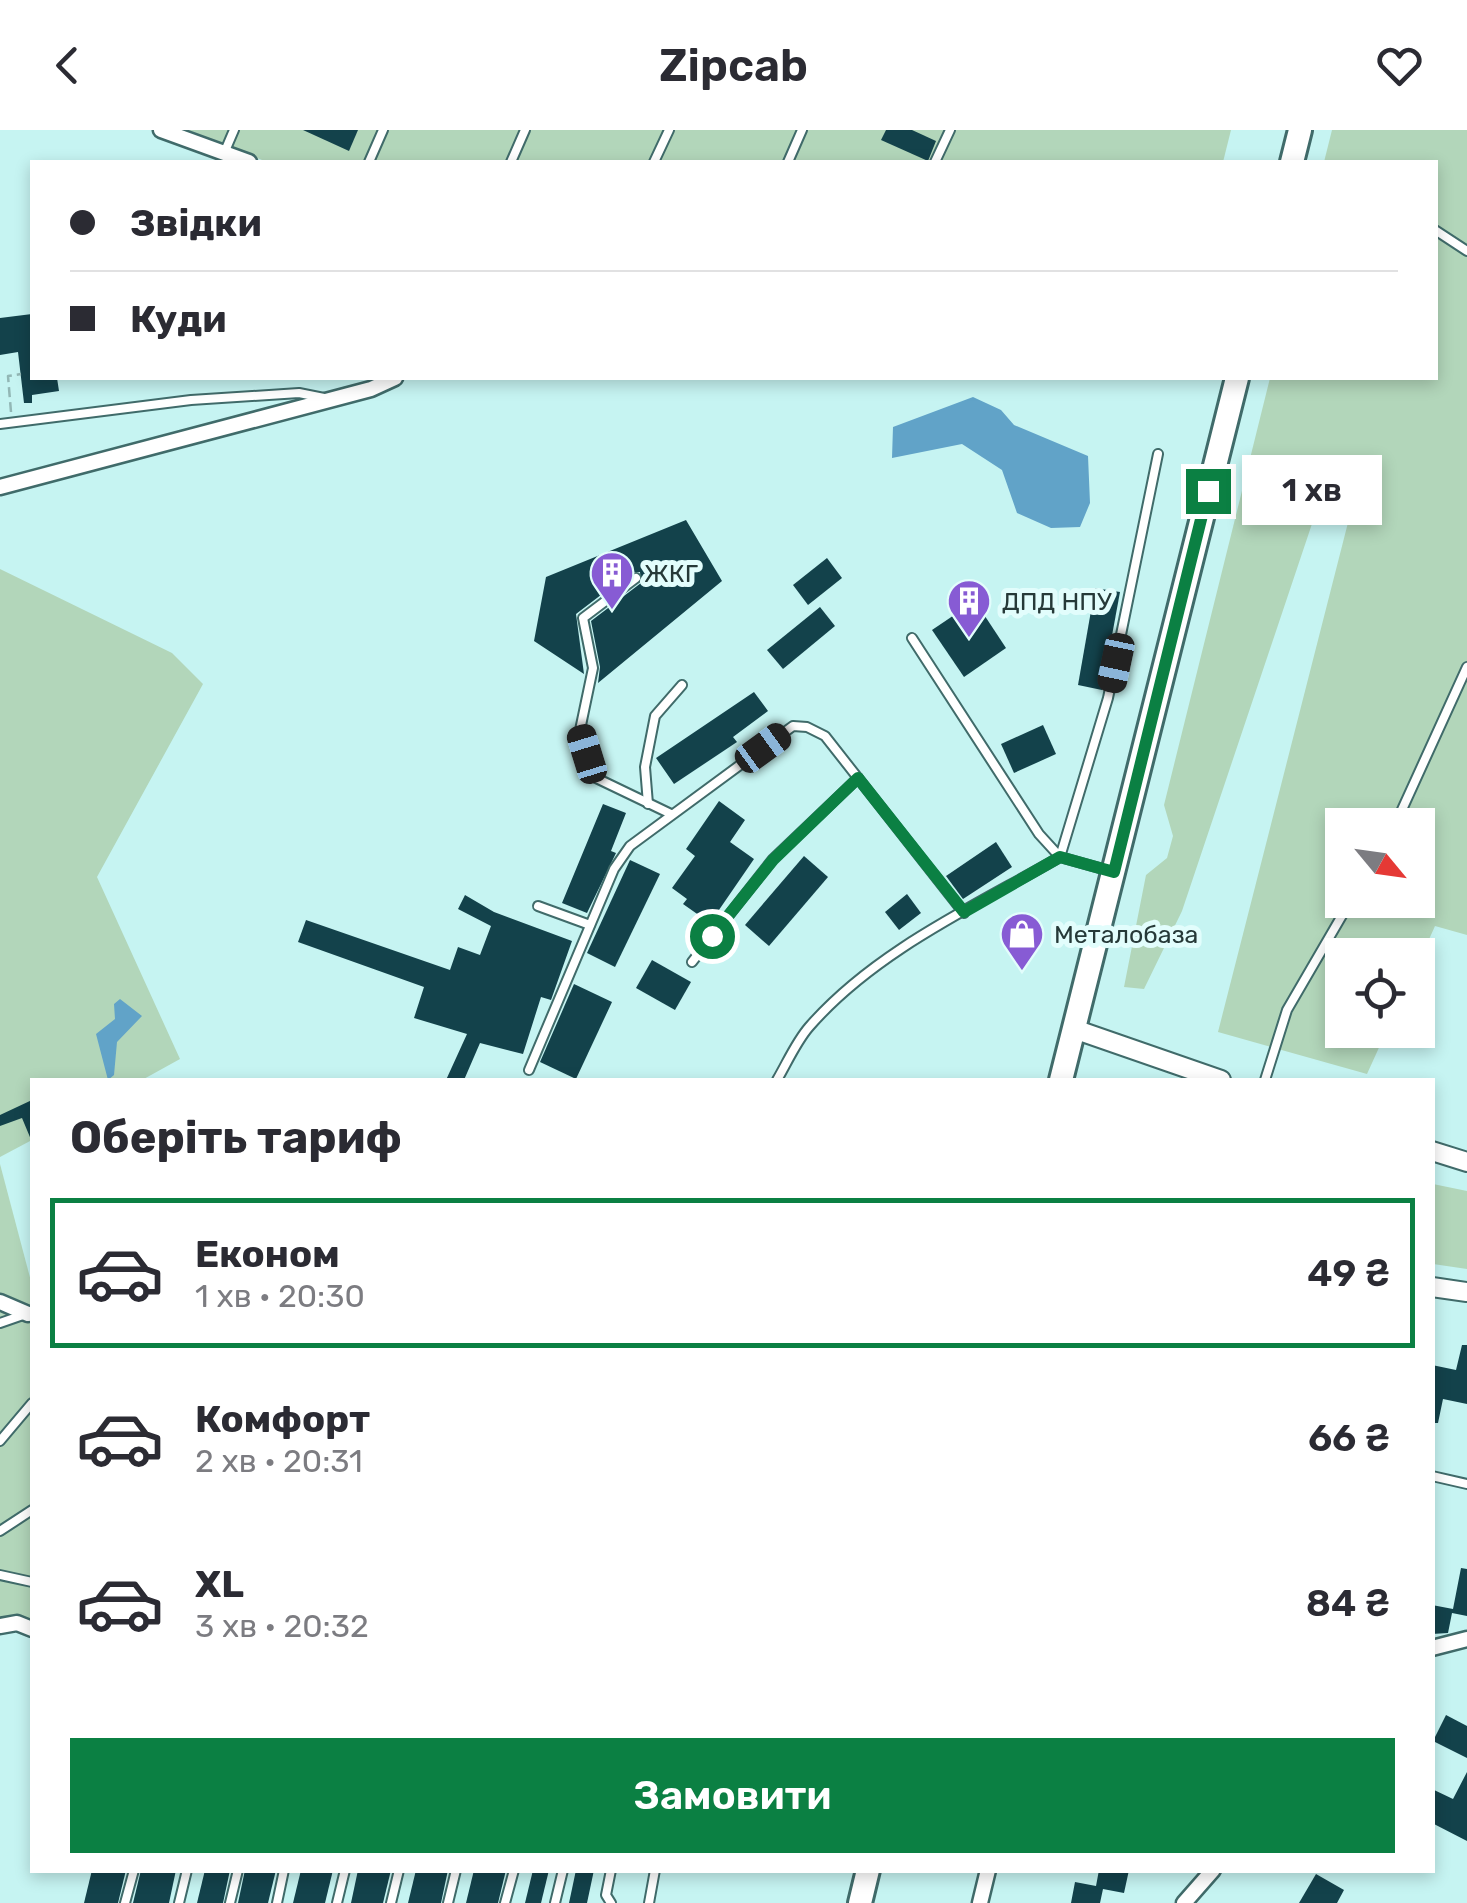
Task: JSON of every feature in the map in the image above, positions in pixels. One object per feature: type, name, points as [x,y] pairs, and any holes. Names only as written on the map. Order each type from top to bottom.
[{"type":"highway","points":[[1292,160],[1300,130]]},
{"type":"highway","points":[[1062,1078],[1237,380]]},
{"type":"highway","points":[[860,1903],[867,1873]]},
{"type":"street","points":[[161,130],[245,160]]},
{"type":"street","points":[[0,487],[371,389],[391,380]]},
{"type":"street","points":[[1074,1029],[1214,1078]]},
{"type":"street","points":[[1435,1151],[1467,1162]]},
{"type":"street","points":[[1435,1287],[1467,1292]]},
{"type":"street","points":[[0,1302],[30,1313]]},
{"type":"street","points":[[0,1626],[17,1623],[30,1629]]},
{"type":"street","points":[[1435,1647],[1467,1639]]},
{"type":"street","points":[[980,1903],[987,1873]]},
{"type":"street","points":[[1184,1903],[1210,1873]]},
{"type":"lane","points":[[225,151],[234,130]]},
{"type":"lane","points":[[370,160],[383,130]]},
{"type":"lane","points":[[513,160],[525,130]]},
{"type":"lane","points":[[655,160],[669,130]]},
{"type":"lane","points":[[789,160],[802,130]]},
{"type":"lane","points":[[936,160],[950,130]]},
{"type":"lane","points":[[1438,232],[1467,251]]},
{"type":"lane","points":[[0,424],[191,400],[299,393],[328,399]]},
{"type":"lane","points":[[778,1078],[806,1030],[842,992],[964,912],[1060,857],[1108,698],[1158,454]]},
{"type":"lane","points":[[636,578],[583,618],[593,668],[580,730],[594,778],[671,814]]},
{"type":"lane","points":[[912,638],[1039,834],[1060,857],[1114,872]]},
{"type":"lane","points":[[1403,808],[1467,667]]},
{"type":"lane","points":[[648,804],[645,766],[655,716],[682,685]]},
{"type":"lane","points":[[529,1070],[614,868],[630,846],[794,726],[807,727],[825,736],[964,912]]},
{"type":"lane","points":[[692,962],[773,860],[858,778]]},
{"type":"lane","points":[[538,906],[590,925]]},
{"type":"lane","points":[[1267,1078],[1287,1010],[1341,918]]},
{"type":"lane","points":[[0,1323],[30,1313]]},
{"type":"lane","points":[[0,1441],[30,1404]]},
{"type":"lane","points":[[1435,1477],[1467,1484]]},
{"type":"lane","points":[[0,1531],[30,1511]]},
{"type":"lane","points":[[0,1575],[30,1582]]},
{"type":"lane","points":[[126,1903],[133,1873]]},
{"type":"lane","points":[[179,1903],[186,1873]]},
{"type":"lane","points":[[230,1903],[237,1873]]},
{"type":"lane","points":[[277,1903],[283,1873]]},
{"type":"lane","points":[[337,1903],[343,1873]]},
{"type":"lane","points":[[391,1903],[398,1873]]},
{"type":"lane","points":[[448,1903],[455,1873]]},
{"type":"lane","points":[[506,1903],[513,1873]]},
{"type":"lane","points":[[555,1903],[562,1873]]},
{"type":"lane","points":[[610,1873],[606,1896],[611,1903]]},
{"type":"lane","points":[[648,1903],[654,1873]]},
{"type":"path","points":[[0,377],[21,374]]},
{"type":"path","points":[[8,376],[12,422]]},
{"type":"green space","points":[[188,130],[1231,130],[1224,160],[262,160]]},
{"type":"green space","points":[[1332,130],[1467,130],[1467,935],[1435,926],[1430,938],[1325,938],[1325,1048],[1379,1048],[1367,1074],[1218,1032],[1353,503],[1322,494],[1182,911],[1144,989],[1124,987],[1146,875],[1167,858],[1173,836],[1164,805],[1270,380],[1438,380],[1438,160],[1324,160]]},
{"type":"green space","points":[[0,569],[172,653],[203,684],[97,877],[180,1059],[146,1078],[30,1078],[30,1141],[0,1157]]},
{"type":"green space","points":[[0,1164],[30,1277],[30,1622],[0,1622]]},
{"type":"green space","points":[[1435,1184],[1467,1191],[1467,1269],[1435,1264]]},
{"type":"water","points":[[973,397],[1001,410],[1014,425],[1088,456],[1090,503],[1080,527],[1051,528],[1017,513],[1002,470],[962,444],[892,458],[893,427]]},
{"type":"water","points":[[120,999],[142,1016],[117,1042],[114,1075],[107,1078],[96,1034],[115,1019],[114,1004]]},
{"type":"building","points":[[303,130],[358,130],[349,151]]},
{"type":"building","points":[[886,130],[912,130],[936,141],[926,160],[881,140]]},
{"type":"building","points":[[30,314],[30,380],[57,380],[59,391],[32,395],[32,403],[24,403],[18,352],[0,355],[0,318]]},
{"type":"building","name":"ЖКГ","points":[[686,520],[722,581],[598,683],[600,667],[591,621],[641,583],[640,572],[631,572],[576,614],[584,674],[534,641],[546,577]]},
{"type":"building","points":[[827,558],[842,578],[808,605],[793,585]]},
{"type":"building","points":[[1095,588],[1120,592],[1102,690],[1078,685]]},
{"type":"building","name":"ДПД НПУ","points":[[975,601],[1006,648],[964,677],[932,630]]},
{"type":"building","points":[[820,607],[835,626],[783,669],[767,650]]},
{"type":"building","points":[[754,692],[768,711],[733,737],[737,742],[674,784],[656,758]]},
{"type":"building","points":[[1043,725],[1056,754],[1014,773],[1001,744]]},
{"type":"building","points":[[719,801],[745,820],[730,842],[754,859],[710,923],[683,904],[687,899],[672,888],[695,856],[686,849]]},
{"type":"building","points":[[603,804],[626,813],[611,851],[616,853],[587,913],[562,903]]},
{"type":"building","points":[[996,842],[1012,867],[963,899],[946,876]]},
{"type":"building","points":[[804,856],[828,877],[769,946],[745,925]]},
{"type":"building","points":[[630,860],[660,874],[615,967],[587,953]]},
{"type":"building","points":[[907,894],[921,913],[899,930],[885,912]]},
{"type":"building","points":[[465,895],[494,912],[572,941],[551,1000],[541,997],[523,1054],[480,1043],[465,1078],[447,1078],[467,1034],[414,1018],[424,987],[298,942],[306,920],[450,970],[458,947],[480,955],[491,926],[458,909]]},
{"type":"building","points":[[652,960],[691,982],[675,1010],[636,988]]},
{"type":"building","points":[[574,984],[612,1002],[576,1078],[540,1062]]},
{"type":"building","points":[[30,1101],[30,1137],[22,1118],[0,1126],[0,1115]]},
{"type":"building","points":[[1462,1345],[1467,1345],[1467,1404],[1443,1399],[1435,1423],[1435,1366],[1456,1370]]},
{"type":"building","points":[[1461,1568],[1467,1569],[1467,1616],[1452,1613],[1448,1633],[1435,1634],[1435,1606],[1453,1609]]},
{"type":"building","points":[[1446,1715],[1467,1726],[1467,1758],[1435,1742]]},
{"type":"building","points":[[1467,1772],[1467,1841],[1435,1825],[1435,1790],[1453,1799]]},
{"type":"building","points":[[91,1873],[125,1873],[118,1903],[84,1903]]},
{"type":"building","points":[[140,1873],[175,1873],[169,1903],[133,1903]]},
{"type":"building","points":[[204,1873],[229,1873],[223,1903],[197,1903]]},
{"type":"building","points":[[244,1873],[275,1873],[268,1903],[238,1903]]},
{"type":"building","points":[[300,1873],[332,1873],[325,1903],[293,1903]]},
{"type":"building","points":[[357,1873],[390,1873],[383,1903],[351,1903]]},
{"type":"building","points":[[415,1873],[447,1873],[441,1903],[408,1903]]},
{"type":"building","points":[[473,1873],[505,1873],[498,1903],[466,1903]]},
{"type":"building","points":[[532,1873],[548,1873],[541,1903],[525,1903]]},
{"type":"building","points":[[575,1873],[593,1873],[587,1903],[569,1903]]},
{"type":"building","points":[[1098,1873],[1128,1873],[1124,1893],[1103,1889],[1100,1903],[1071,1903],[1075,1882],[1096,1886]]},
{"type":"building","points":[[1316,1874],[1344,1890],[1337,1903],[1299,1903]]},
{"type":"place","name":"ЖКГ","points":[[612,611]]},
{"type":"place","name":"ДПД НПУ","points":[[969,639]]},
{"type":"place","name":"Металобаза","points":[[1022,972]]},
{"type":"route","points":[[712,936],[773,860],[858,778],[964,912],[1060,857],[1114,872],[1208,491]]}]
